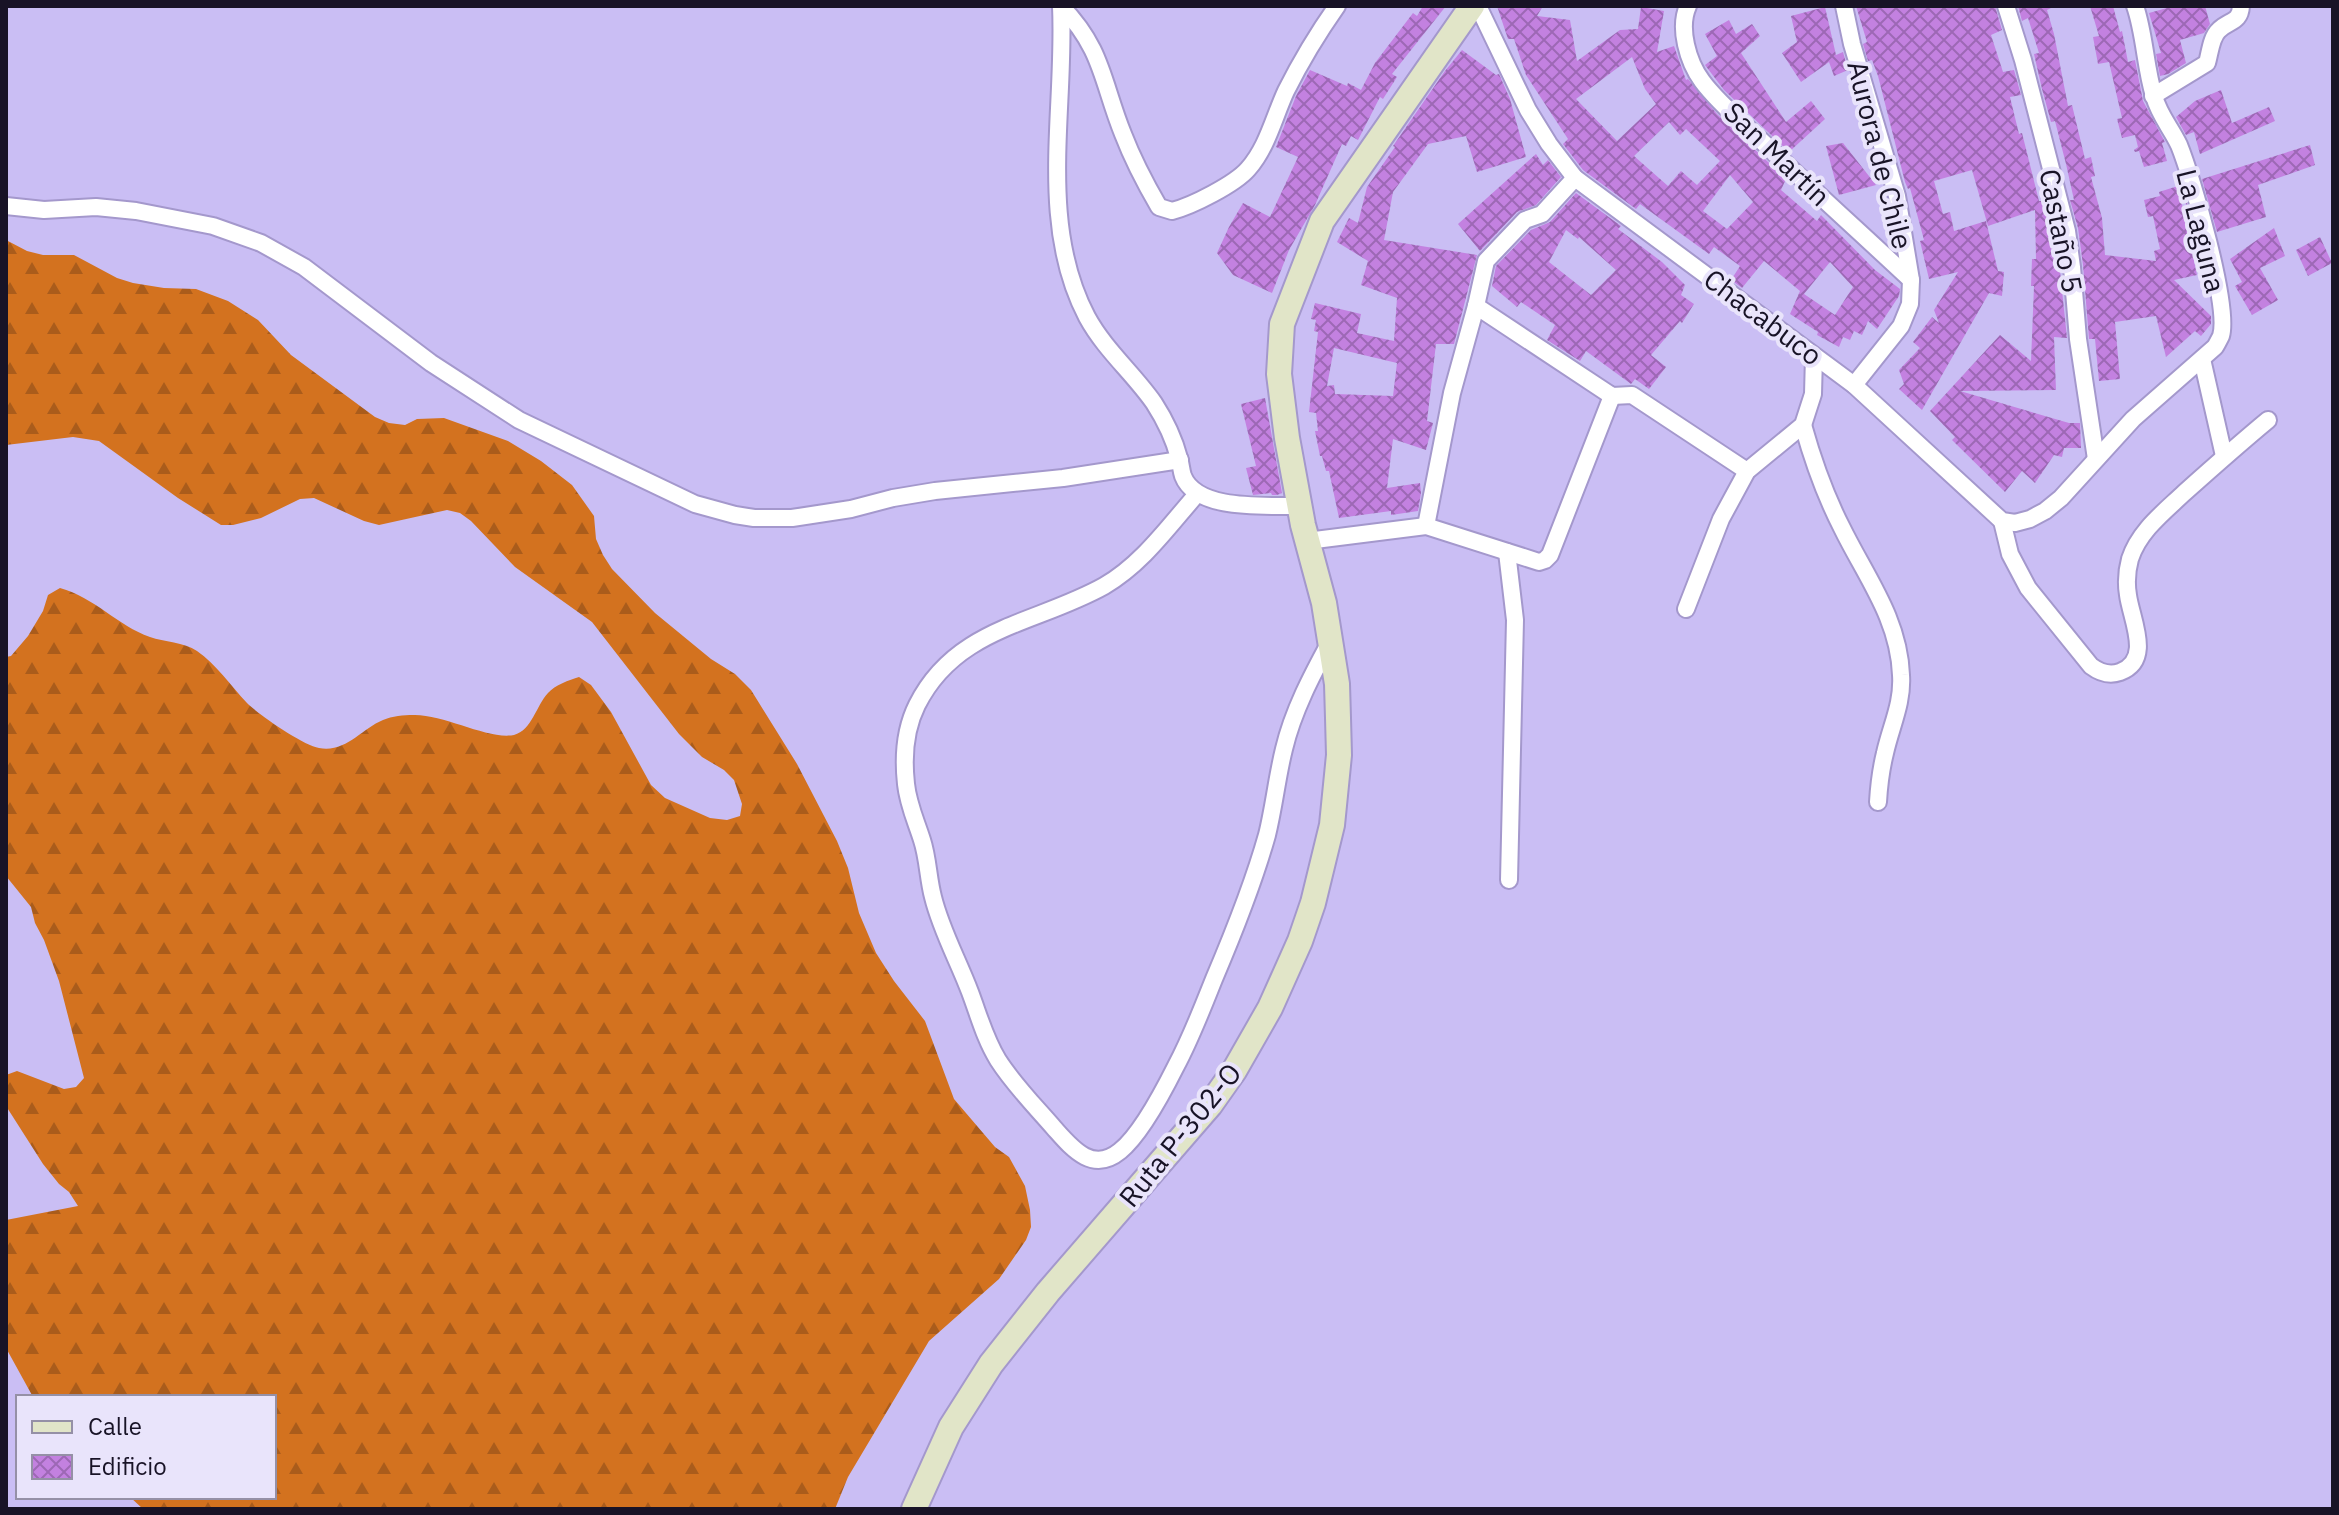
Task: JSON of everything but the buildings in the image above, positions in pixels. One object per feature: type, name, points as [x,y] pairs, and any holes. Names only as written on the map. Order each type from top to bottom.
[{"type":"street","points":[[1061,6],[1079,26],[1095,52],[1122,133],[1146,185],[1159,207],[1172,211],[1233,182],[1248,169],[1263,146],[1304,57],[1337,6]]},
{"type":"street","points":[[1061,6],[1058,199],[1069,271],[1088,317],[1114,357],[1156,406],[1166,423],[1180,460],[1183,478],[1197,494],[1303,524],[1426,526],[1539,562],[1550,555],[1612,396]]},
{"type":"street","name":"Chacabuco","points":[[1475,6],[1528,110],[1575,178],[1854,385],[2002,521]]},
{"type":"street","name":"Ruta P-302-O","points":[[914,1509],[951,1427],[991,1364],[1048,1292],[1210,1105],[1246,1052],[1300,941],[1313,903],[1332,825],[1339,743],[1337,684],[1324,603],[1303,524],[1287,438],[1279,374],[1282,324],[1322,221],[1475,6]]},
{"type":"street","name":"San Martín","points":[[1688,6],[1684,15],[1687,50],[1702,81],[1815,193],[1911,280]]},
{"type":"street","name":"Aurora de Chile","points":[[1844,6],[1852,44],[1897,196],[1911,280],[1910,304],[1901,326],[1854,385]]},
{"type":"street","name":"Castaño 5","points":[[2006,6],[2067,231],[2078,339],[2096,459]]},
{"type":"street","name":"La Laguna","points":[[2096,459],[2133,419],[2215,347],[2222,335],[2220,293],[2200,210],[2181,150],[2174,134],[2160,116],[2153,96],[2135,6]]},
{"type":"street","points":[[2153,96],[2207,63],[2213,38],[2218,30],[2236,21],[2241,6]]},
{"type":"street","points":[[1426,526],[1452,393],[1486,261],[1525,220],[1542,214],[1575,178]]},
{"type":"street","points":[[6,206],[44,210],[96,207],[136,211],[213,226],[261,243],[304,267],[431,363],[519,420],[695,504],[735,515],[792,518],[935,491],[1063,478],[1180,460]]},
{"type":"street","points":[[1476,306],[1612,396],[1632,395],[1747,471]]},
{"type":"street","points":[[1686,609],[1721,519],[1747,471],[1803,425],[1813,394],[1814,356]]},
{"type":"street","points":[[2202,359],[2224,456]]},
{"type":"street","points":[[2096,459],[2045,511],[2015,523],[2002,521],[2010,554],[2028,588],[2091,666],[2104,673],[2120,672],[2133,662],[2138,648],[2127,592],[2129,562],[2136,545],[2152,524],[2224,456],[2268,420]]},
{"type":"street","points":[[1803,425],[1826,494],[1887,612],[1899,651],[1901,694],[1884,754],[1878,802]]},
{"type":"street","points":[[1197,494],[1145,554],[1114,579],[1088,594],[992,633],[961,652],[933,681],[910,721],[906,744],[906,787],[942,927],[998,1059],[1013,1081],[1077,1153],[1096,1160],[1122,1150],[1149,1112],[1186,1048],[1248,896],[1268,831],[1284,748],[1330,642]]},
{"type":"street","points":[[1507,552],[1515,644],[1509,880]]},
{"type":"green space","points":[[6,240],[43,255],[74,255],[133,283],[196,289],[228,301],[258,320],[291,355],[375,417],[405,425],[417,419],[444,418],[508,441],[541,461],[572,485],[594,516],[596,539],[612,569],[655,613],[711,659],[735,674],[751,690],[797,764],[837,841],[848,868],[859,913],[876,953],[925,1021],[954,1099],[995,1147],[1009,1157],[1025,1186],[1030,1210],[1031,1227],[1026,1240],[999,1279],[929,1341],[848,1477],[835,1509],[143,1509],[132,1499],[276,1499],[276,1395],[32,1395],[6,1348],[6,1220],[78,1206],[43,1164],[6,1106],[6,1075],[17,1071],[64,1089],[76,1087],[84,1078],[59,981],[44,940],[31,907],[6,876],[6,657],[11,656],[28,636],[43,611],[48,595],[60,588],[72,592],[138,632],[192,648],[211,662],[253,708],[292,736],[319,748],[329,749],[345,744],[383,720],[406,715],[438,718],[492,734],[514,735],[525,728],[551,690],[579,677],[591,685],[611,712],[651,785],[665,798],[710,818],[727,820],[740,816],[742,804],[734,780],[702,757],[679,734],[592,622],[515,567],[460,513],[447,510],[379,525],[314,498],[300,499],[261,518],[221,525],[99,441],[73,437],[6,445]]}]
